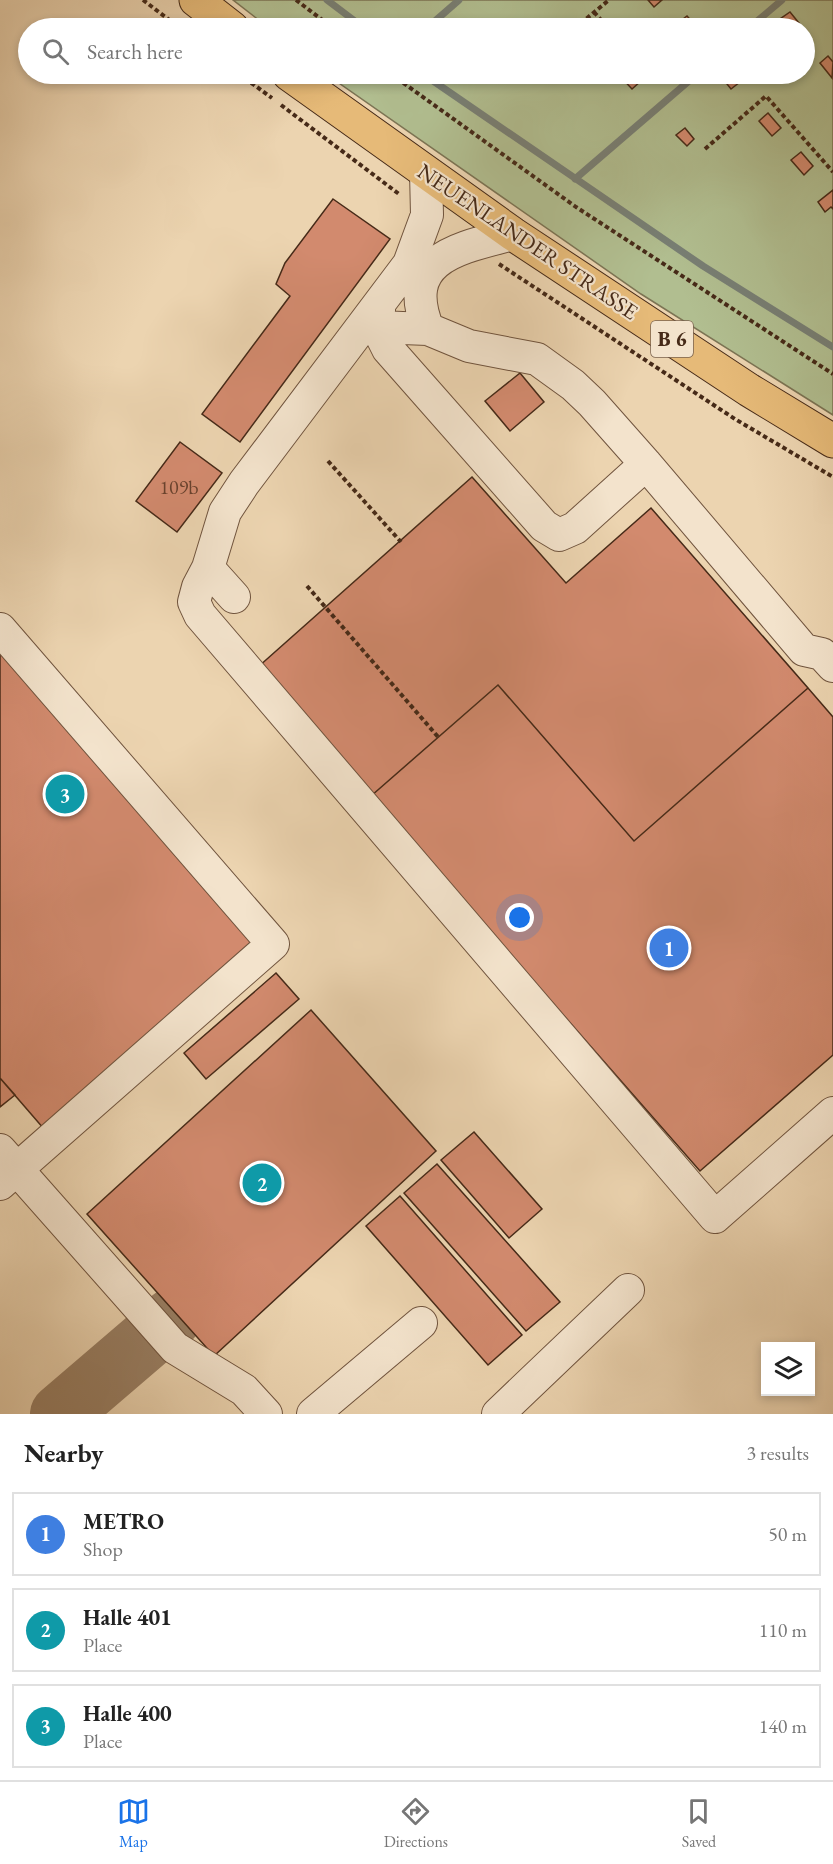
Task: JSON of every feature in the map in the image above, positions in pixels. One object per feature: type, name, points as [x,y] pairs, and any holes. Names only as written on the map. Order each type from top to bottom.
[{"type":"main road","points":[[196,0],[219,18]]},
{"type":"main road","name":"NEUENLANDER STRASSE","points":[[303,84],[513,234],[749,390],[833,441]]},
{"type":"lane","points":[[426,172],[427,215],[409,264],[379,314],[244,483],[235,521],[198,587],[194,602],[200,615],[715,1217],[833,1113]]},
{"type":"lane","points":[[428,329],[422,314],[420,288],[426,275],[445,255],[471,245],[513,234]]},
{"type":"lane","points":[[379,314],[428,329],[469,346],[537,359],[573,385],[646,464],[804,650],[822,654],[833,666]]},
{"type":"lane","points":[[379,314],[388,349],[544,526],[560,534],[575,528],[646,464]]},
{"type":"lane","points":[[208,568],[234,597]]},
{"type":"lane","points":[[0,629],[273,944],[6,1168],[175,1348],[244,1390],[266,1414]]},
{"type":"lane","points":[[498,1414],[627,1290]]},
{"type":"lane","points":[[318,1412],[421,1323]]},
{"type":"path","points":[[142,0],[166,18]]},
{"type":"path","points":[[296,0],[320,18]]},
{"type":"path","points":[[587,18],[609,0]]},
{"type":"path","points":[[594,12],[599,18]]},
{"type":"path","points":[[405,84],[576,207],[833,374]]},
{"type":"path","points":[[705,149],[766,96],[833,172]]},
{"type":"path","points":[[328,461],[401,542]]},
{"type":"path","points":[[307,586],[439,738]]},
{"type":"green space","points":[[233,0],[833,0],[833,415],[641,294],[340,84],[815,84],[815,18],[256,18]]},
{"type":"building","points":[[648,0],[662,0],[654,7]]},
{"type":"building","points":[[790,12],[795,18],[781,18]]},
{"type":"building","points":[[828,56],[833,62],[832,78],[820,63]]},
{"type":"building","points":[[627,84],[638,84],[632,89]]},
{"type":"building","points":[[727,84],[737,84],[731,89]]},
{"type":"building","points":[[768,113],[781,128],[772,136],[759,121]]},
{"type":"building","points":[[685,128],[694,139],[687,146],[676,135]]},
{"type":"building","points":[[801,152],[813,166],[804,175],[791,160]]},
{"type":"building","points":[[833,190],[833,209],[831,207],[825,212],[818,202]]},
{"type":"building","points":[[333,199],[390,239],[240,442],[202,414],[290,296],[276,284],[285,263]]},
{"type":"building","points":[[520,373],[544,402],[510,431],[485,401]]},
{"type":"building","points":[[180,442],[222,473],[177,532],[136,501]]},
{"type":"building","points":[[472,477],[566,583],[651,508],[808,688],[634,841],[498,685],[371,796],[258,667]]},
{"type":"building","points":[[0,645],[259,943],[44,1129],[0,1078]]},
{"type":"building","points":[[498,685],[634,841],[808,688],[833,717],[833,1055],[700,1171],[371,796]]},
{"type":"building","points":[[276,973],[299,999],[206,1079],[184,1053]]},
{"type":"building","points":[[311,1010],[436,1151],[214,1356],[87,1214]]},
{"type":"building","points":[[0,1078],[15,1095],[0,1107]]},
{"type":"building","points":[[474,1132],[542,1209],[509,1238],[441,1160]]},
{"type":"building","points":[[437,1164],[560,1302],[526,1331],[404,1193]]},
{"type":"building","points":[[400,1196],[522,1335],[488,1365],[366,1226]]},
{"type":"waterway","points":[[327,0],[351,18]]},
{"type":"waterway","points":[[438,18],[459,0]]},
{"type":"waterway","points":[[761,18],[782,0]]},
{"type":"waterway","points":[[438,84],[703,266],[833,347]]},
{"type":"waterway","points":[[575,179],[685,84]]},
{"type":"taxiway","points":[[60,1414],[172,1318]]},
{"type":"place","name":"Halle 400","points":[[65,794]]},
{"type":"place","name":"METRO","points":[[669,948]]},
{"type":"place","name":"Halle 401","points":[[262,1183]]}]
